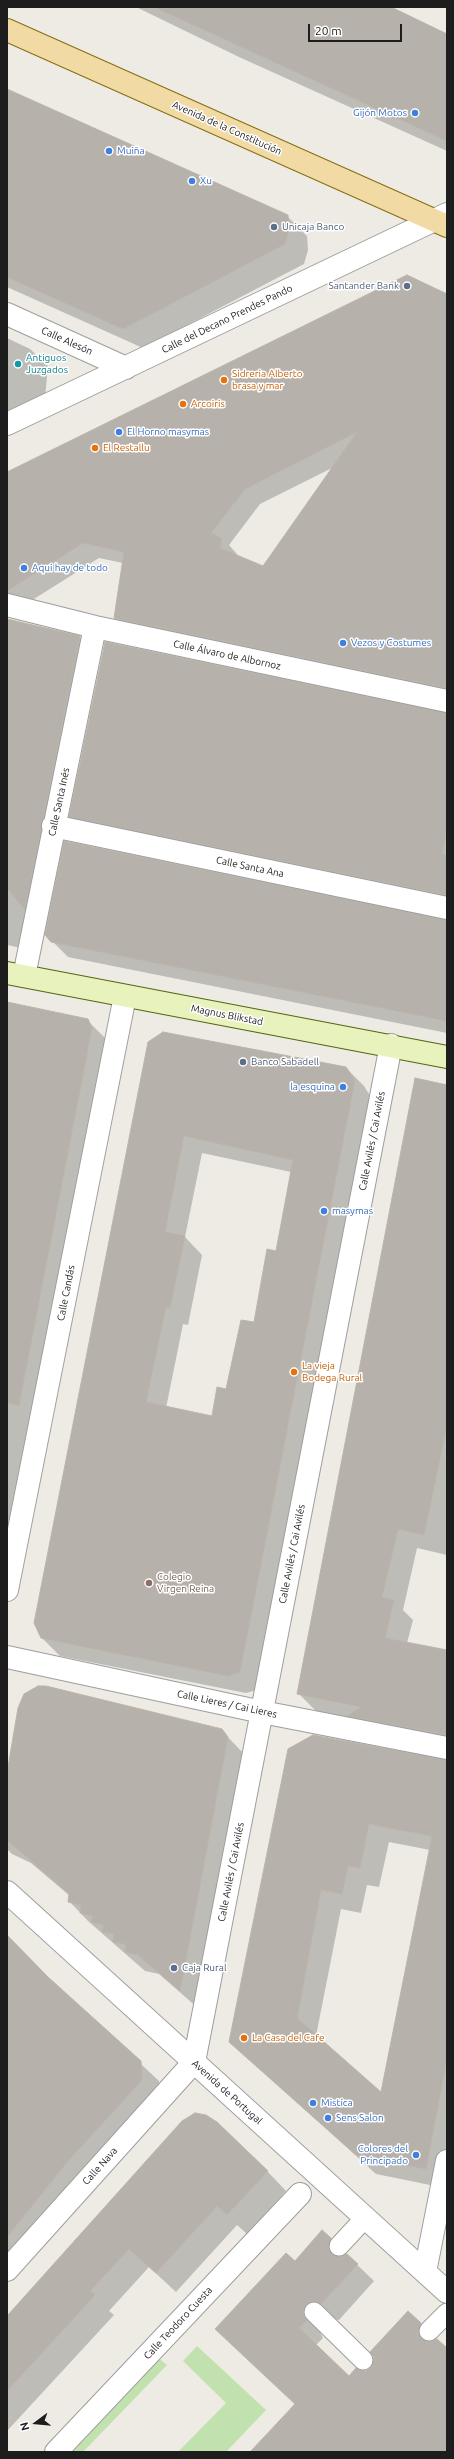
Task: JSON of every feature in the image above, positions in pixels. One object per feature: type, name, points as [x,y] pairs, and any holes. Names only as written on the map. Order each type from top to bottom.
[{"type":"main road","name":"Avenida de la Constitución","points":[[7,30],[443,220]]},
{"type":"street","name":"Calle del Decano Prendes Pando","points":[[7,424],[443,220]]},
{"type":"street","name":"Calle Alesón","points":[[7,314],[126,368]]},
{"type":"street","name":"Calle Álvaro de Albornoz","points":[[7,605],[96,627],[447,701]]},
{"type":"street","name":"Calle Santa Inés","points":[[16,975],[53,826],[96,627]]},
{"type":"street","name":"Calle Santa Ana","points":[[53,826],[447,908]]},
{"type":"street","name":"Magnus Blikstad","points":[[16,975],[391,1045],[447,1057]]},
{"type":"street","name":"Calle Candás","points":[[7,1590],[125,996]]},
{"type":"street","name":"Calle Avilés / Cai Avilés","points":[[194,2062],[391,1045]]},
{"type":"street","name":"Calle Lieres / Cai Lieres","points":[[7,1657],[262,1712],[447,1748]]},
{"type":"street","name":"Avenida de Portugal","points":[[7,1892],[447,2292]]},
{"type":"street","name":"Calle Nava","points":[[7,2270],[194,2062]]},
{"type":"street","points":[[425,2272],[447,2162]]},
{"type":"street","name":"Calle Teodoro Cuesta","points":[[56,2452],[300,2194]]},
{"type":"lane","points":[[339,2246],[365,2218]]},
{"type":"lane","points":[[314,2312],[363,2360]]},
{"type":"lane","points":[[429,2332],[447,2313]]},
{"type":"green space","points":[[197,2346],[266,2410],[226,2452],[178,2452],[226,2403],[183,2361]]},
{"type":"green space","points":[[147,2349],[167,2365],[83,2452],[55,2452]]},
{"type":"building","points":[[154,7],[391,7],[447,34],[447,141]]},
{"type":"building","points":[[7,89],[288,215],[289,230],[285,244],[123,329],[7,277]]},
{"type":"building","points":[[407,275],[447,294],[447,688],[114,618],[124,552],[83,543],[7,591],[7,472]],"holes":[[[357,432],[263,566],[220,548],[222,538],[211,533],[245,489]]]},
{"type":"building","points":[[7,619],[80,636],[25,910],[7,888]]},
{"type":"building","points":[[105,642],[447,713],[447,829],[442,854],[447,855],[447,895],[69,817]]},
{"type":"building","points":[[64,841],[447,920],[447,1021],[51,942],[45,935]]},
{"type":"building","points":[[7,1002],[88,1019],[92,1028],[19,1405],[7,1403]]},
{"type":"building","points":[[163,1032],[346,1067],[355,1080],[240,1672],[228,1676],[41,1638],[34,1623],[148,1042]],"holes":[[[184,1136],[293,1160],[276,1251],[267,1249],[254,1322],[241,1320],[226,1389],[217,1387],[212,1416],[146,1402],[166,1307],[170,1308],[185,1236],[165,1232]]]},
{"type":"building","points":[[415,1078],[447,1085],[447,1425],[424,1535],[398,1529],[382,1597],[394,1600],[385,1638],[447,1650],[447,1735],[347,1716],[362,1707],[297,1694]]},
{"type":"building","points":[[38,1686],[46,1686],[222,1729],[228,1737],[180,1991],[138,1955],[125,1952],[126,1944],[113,1942],[114,1934],[102,1932],[104,1925],[91,1922],[93,1916],[80,1913],[81,1905],[68,1902],[69,1894],[7,1840],[7,1773],[18,1708],[24,1694]]},
{"type":"building","points":[[313,1735],[447,1760],[447,2058],[426,2169],[356,2155],[229,2042],[288,1749]],"holes":[[[369,1824],[432,1836],[381,2092],[297,2018],[321,1890],[342,1894],[348,1866],[360,1868]]]},
{"type":"building","points":[[7,1935],[48,1977],[141,2061],[142,2080],[68,2161],[7,2237]]},
{"type":"building","points":[[195,2113],[206,2115],[217,2122],[268,2171],[227,2215],[217,2206],[156,2273],[129,2249],[90,2291],[95,2295],[7,2391],[7,2316],[182,2121]]},
{"type":"building","points":[[322,2230],[331,2238],[328,2249],[332,2254],[342,2257],[347,2254],[358,2264],[321,2304],[311,2301],[306,2305],[303,2315],[307,2320],[299,2328],[349,2376],[356,2368],[366,2371],[371,2367],[374,2357],[370,2352],[408,2311],[421,2323],[418,2333],[422,2339],[431,2342],[437,2339],[447,2348],[447,2452],[250,2452],[295,2404],[215,2329],[286,2253],[295,2261]]},
{"type":"place","name":"Gijón Motos","points":[[415,113]]},
{"type":"place","name":"Muiña","points":[[109,151]]},
{"type":"place","name":"Xu","points":[[192,181]]},
{"type":"place","name":"Unicaja Banco","points":[[274,227]]},
{"type":"place","name":"Santander Bank","points":[[407,286]]},
{"type":"place","name":"Antiguos Juzgados","points":[[18,364]]},
{"type":"place","name":"Sidreria Alberto brasa y mar","points":[[224,380]]},
{"type":"place","name":"Arcoiris","points":[[183,404]]},
{"type":"place","name":"El Horno masymas","points":[[119,432]]},
{"type":"place","name":"El Restallu","points":[[95,448]]},
{"type":"place","name":"Aqui hay de todo","points":[[24,568]]},
{"type":"place","name":"Vezos y Costumes","points":[[343,643]]},
{"type":"place","name":"Banco Sabadell","points":[[243,1062]]},
{"type":"place","name":"la esquina","points":[[343,1087]]},
{"type":"place","name":"masymas","points":[[324,1211]]},
{"type":"place","name":"La vieja Bodega Rural","points":[[294,1372]]},
{"type":"place","name":"Colegio Virgen Reina","points":[[149,1583]]},
{"type":"place","name":"Caja Rural","points":[[174,1968]]},
{"type":"place","name":"La Casa del Cafe","points":[[244,2038]]},
{"type":"place","name":"Mistica","points":[[313,2103]]},
{"type":"place","name":"Sens Salon","points":[[328,2118]]},
{"type":"place","name":"Colores del Principado","points":[[416,2155]]}]
